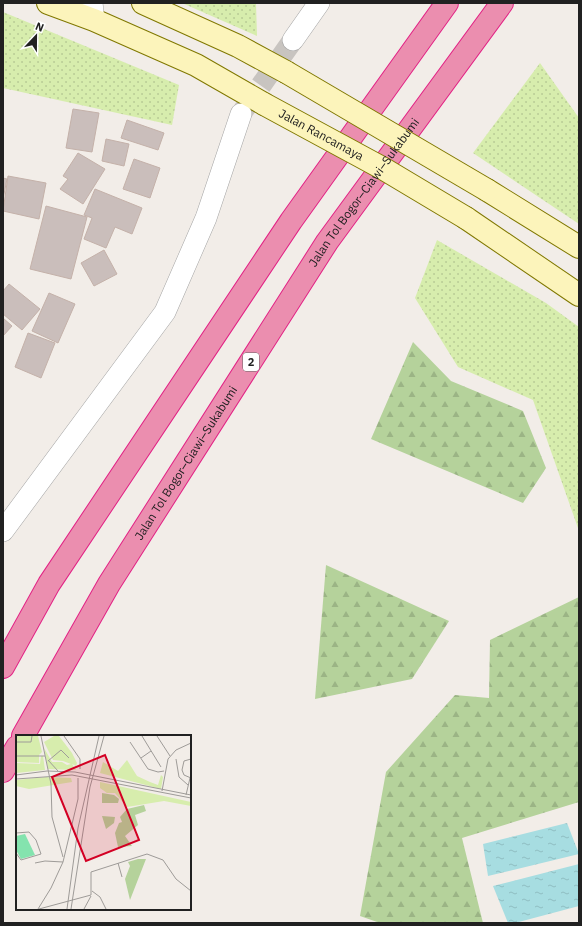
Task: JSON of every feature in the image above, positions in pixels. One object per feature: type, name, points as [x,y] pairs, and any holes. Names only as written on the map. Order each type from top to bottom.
[{"type":"highway","points":[[3,667],[49,584],[291,221],[447,3]]},
{"type":"highway","name":"Jalan Tol Bogor–Ciawi–Sukabumi","points":[[24,735],[109,584],[327,242],[502,3]]},
{"type":"highway","points":[[3,771],[16,749]]},
{"type":"street","name":"Jalan Rancamaya","points":[[48,3],[93,12],[196,65],[264,104],[384,169],[466,218],[579,295]]},
{"type":"street","points":[[143,3],[238,46],[286,72],[487,190],[579,247]]},
{"type":"street","points":[[293,40],[319,3]]},
{"type":"street","points":[[3,531],[165,312],[206,218],[241,114]]},
{"type":"green space","points":[[182,3],[256,3],[257,36]]},
{"type":"green space","points":[[3,12],[179,85],[172,125],[3,88]]},
{"type":"green space","points":[[540,63],[579,118],[579,224],[473,153]]},
{"type":"green space","points":[[437,240],[546,303],[579,327],[579,531],[533,400],[458,367],[415,298]]},
{"type":"green space","points":[[413,342],[451,381],[523,411],[546,468],[523,503],[371,439]]},
{"type":"green space","points":[[326,565],[449,621],[412,679],[315,699]]},
{"type":"green space","points":[[579,597],[579,802],[462,838],[483,923],[380,923],[360,916],[386,772],[455,695],[489,698],[490,640]]},
{"type":"water","points":[[567,823],[579,854],[488,876],[483,844]]},
{"type":"water","points":[[579,864],[579,906],[515,923],[508,923],[493,886]]},
{"type":"building","points":[[73,109],[99,113],[92,152],[66,148]]},
{"type":"building","points":[[127,120],[164,133],[158,150],[121,138]]},
{"type":"building","points":[[106,139],[129,144],[124,166],[102,161]]},
{"type":"building","points":[[78,153],[105,169],[83,204],[60,189],[68,179],[63,176]]},
{"type":"building","points":[[134,159],[160,168],[150,198],[123,189]]},
{"type":"building","points":[[8,176],[46,183],[39,219],[3,211]]},
{"type":"building","points":[[3,178],[7,179],[3,199]]},
{"type":"building","points":[[95,189],[142,208],[132,234],[115,227],[106,248],[84,239],[92,218],[84,215]]},
{"type":"building","points":[[46,206],[87,217],[71,279],[30,269]]},
{"type":"building","points":[[104,250],[117,274],[94,286],[81,263]]},
{"type":"building","points":[[9,284],[40,309],[22,330],[3,314],[3,291]]},
{"type":"building","points":[[49,293],[75,304],[58,343],[32,331]]},
{"type":"building","points":[[3,318],[12,326],[3,336]]},
{"type":"building","points":[[28,333],[55,343],[41,378],[15,367]]},
{"type":"tunnel","points":[[243,111],[293,40]]}]
